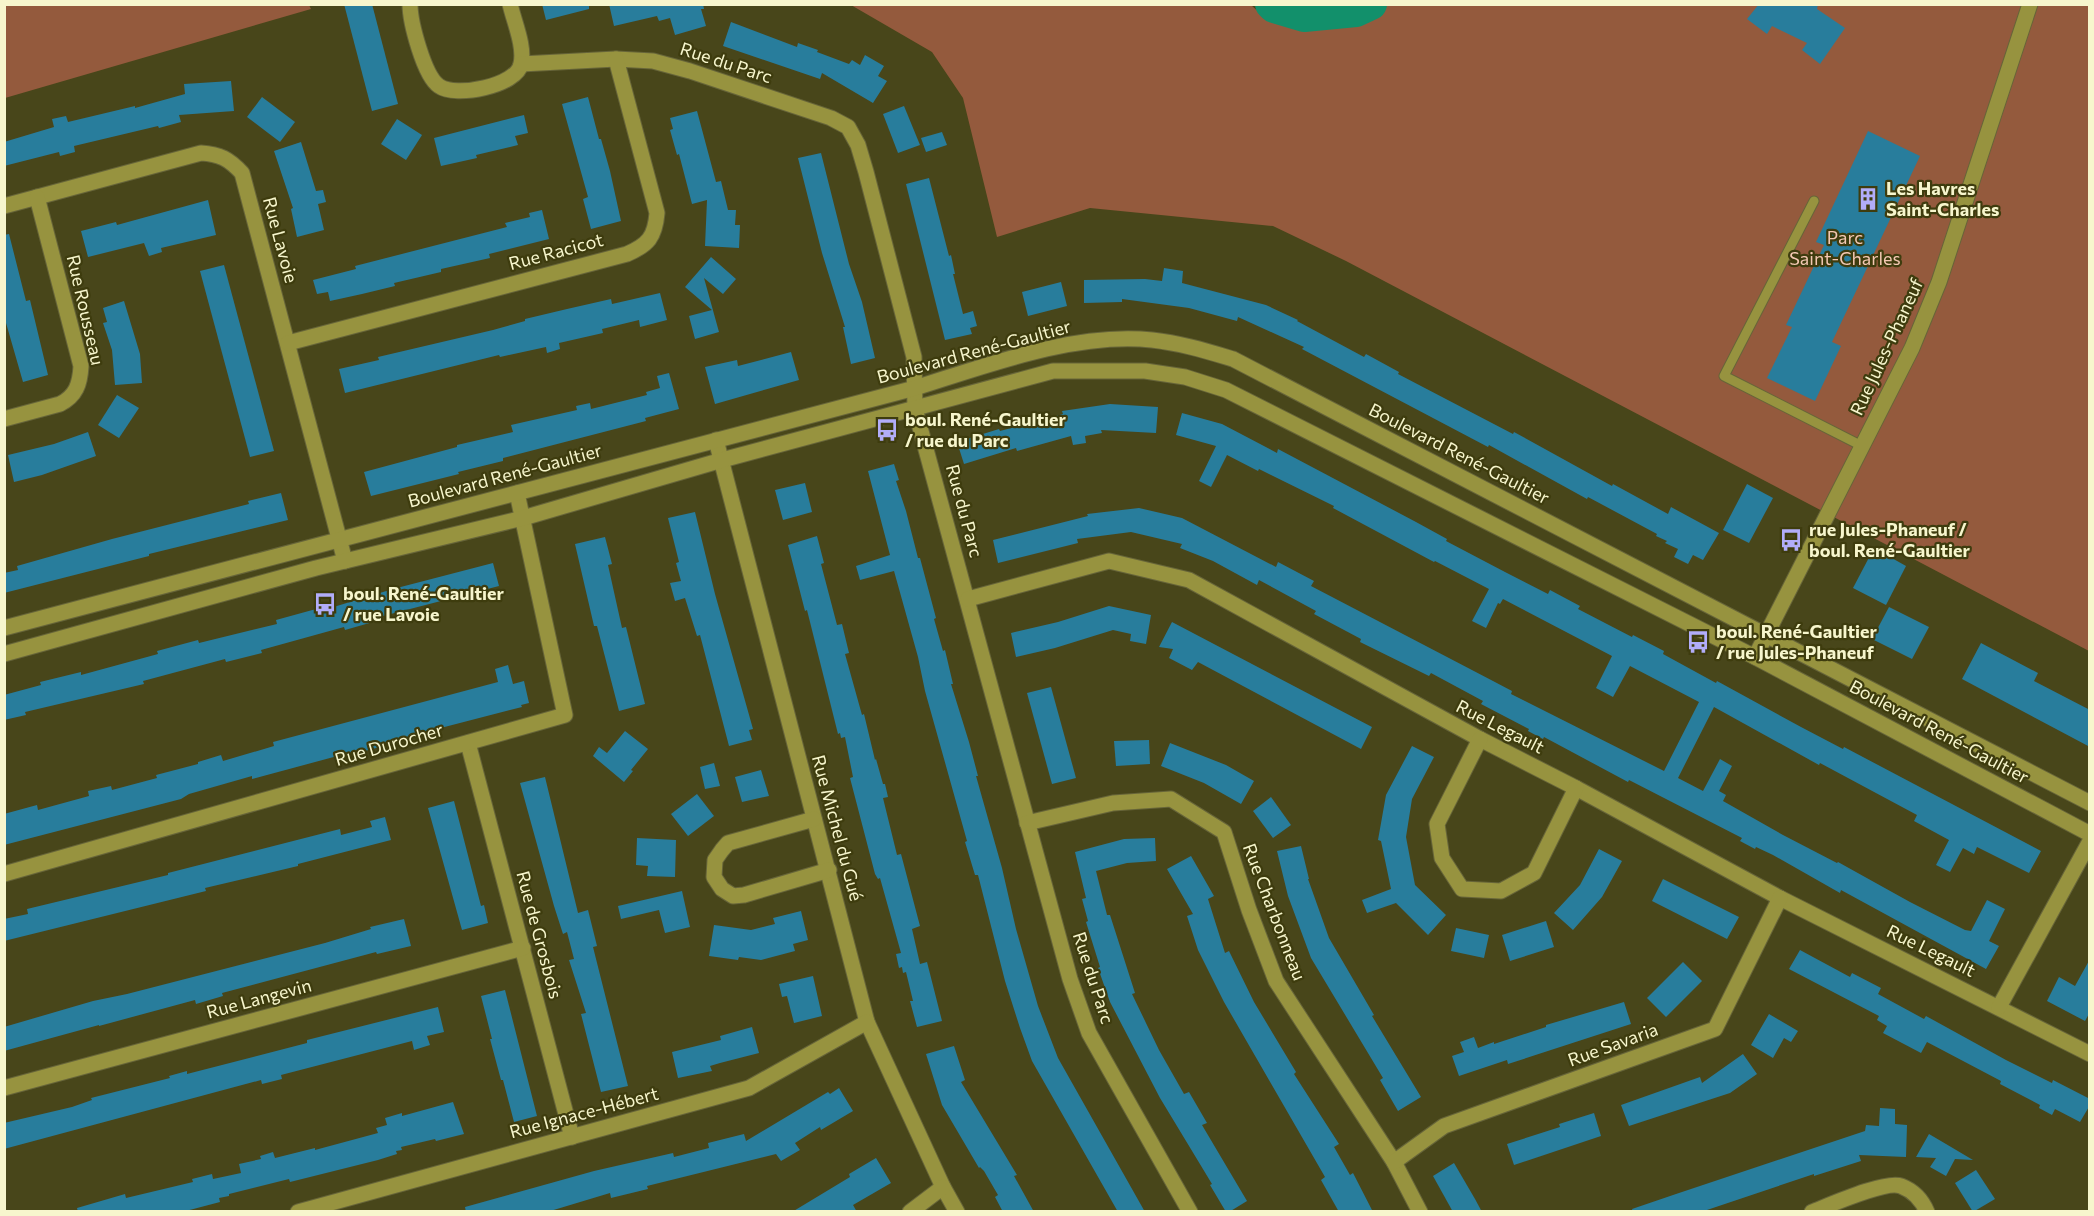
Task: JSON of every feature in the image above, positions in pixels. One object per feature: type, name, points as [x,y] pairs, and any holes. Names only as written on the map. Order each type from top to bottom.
[{"type":"street","points":[[410,4],[428,75],[439,86],[449,91],[461,92],[504,82],[516,74],[521,64],[520,48],[510,4]]},
{"type":"street","name":"Rue Jules-Phaneuf","points":[[1755,657],[1912,348],[1939,282],[2030,4]]},
{"type":"street","name":"Rue du Parc","points":[[521,64],[616,59],[653,61],[672,65],[831,118],[848,127],[858,145],[864,163],[914,357],[915,409],[1070,979],[1089,1033],[1190,1212]]},
{"type":"street","name":"Rue Racicot","points":[[288,343],[627,254],[642,248],[655,231],[657,213],[616,59]]},
{"type":"street","name":"Rue Lavoie","points":[[4,206],[201,153],[216,154],[230,160],[242,173],[345,561]]},
{"type":"street","name":"Rue Rousseau","points":[[4,419],[60,404],[75,393],[80,380],[81,366],[37,197]]},
{"type":"street","name":"Boulevard René-Gaultier","points":[[4,628],[915,388],[1025,355],[1075,344],[1113,340],[1151,340],[1192,347],[1233,359],[2090,803]]},
{"type":"street","name":"Boulevard René-Gaultier","points":[[4,654],[345,561],[523,519],[722,460],[1053,371],[1145,371],[1185,377],[1226,390],[1755,657],[2090,834]]},
{"type":"street","name":"Rue Michel du Gué","points":[[716,440],[867,1022],[943,1187],[957,1212]]},
{"type":"street","name":"Rue Durocher","points":[[4,874],[565,715],[517,493]]},
{"type":"street","name":"Rue Legault","points":[[968,599],[1109,561],[1189,580],[1480,739],[1780,898],[2090,1054]]},
{"type":"street","points":[[1480,739],[1437,824],[1442,858],[1462,889],[1501,891],[1534,873],[1576,788]]},
{"type":"street","name":"Rue de Grosbois","points":[[468,743],[572,1137]]},
{"type":"street","name":"Rue Charbonneau","points":[[1027,823],[1113,804],[1171,799],[1224,832],[1249,910],[1276,981],[1394,1162],[1420,1212]]},
{"type":"street","points":[[814,819],[728,843],[715,860],[714,877],[722,889],[733,896],[744,895],[829,870]]},
{"type":"street","points":[[1999,1007],[2090,841]]},
{"type":"street","name":"Rue Savaria","points":[[1394,1162],[1444,1126],[1715,1029],[1780,898]]},
{"type":"street","name":"Rue Langevin","points":[[4,1088],[523,948]]},
{"type":"street","name":"Rue Ignace-Hébert","points":[[298,1212],[749,1088],[867,1022]]},
{"type":"street","points":[[1812,1212],[1874,1188],[1900,1185],[1920,1198],[1928,1212]]},
{"type":"street","points":[[910,1212],[943,1187]]},
{"type":"lane","points":[[1814,201],[1724,376],[1862,446]]},
{"type":"green space","name":"Parc Saint-Charles","points":[[1390,4],[2089,5],[2089,651],[1346,261],[1273,226],[1090,208],[997,237],[963,98],[932,52],[851,5],[1251,5],[1266,16],[1283,24],[1319,27],[1356,20]]},
{"type":"green space","points":[[5,5],[309,5],[311,9],[5,98]]},
{"type":"building","points":[[344,4],[372,4],[398,104],[372,111]]},
{"type":"building","points":[[542,4],[589,4],[589,9],[546,20]]},
{"type":"building","points":[[609,4],[703,4],[704,9],[701,9],[706,26],[675,35],[670,18],[659,21],[657,16],[614,26]]},
{"type":"building","points":[[1759,4],[1818,4],[1817,9],[1845,28],[1820,64],[1802,50],[1807,43],[1772,26],[1767,34],[1747,19]]},
{"type":"building","points":[[731,22],[797,47],[798,43],[818,50],[817,52],[849,64],[852,60],[860,65],[865,55],[884,66],[878,76],[887,81],[873,103],[822,73],[820,79],[723,46]]},
{"type":"building","points":[[231,81],[234,111],[179,115],[181,122],[74,146],[75,152],[60,156],[59,152],[4,166],[4,142],[54,127],[52,119],[66,116],[68,122],[135,106],[135,108],[185,94],[184,84]]},
{"type":"building","points":[[262,97],[295,122],[280,142],[247,117]]},
{"type":"building","points":[[588,97],[610,171],[621,221],[591,229],[583,199],[588,197],[562,104]]},
{"type":"building","points":[[904,106],[920,145],[898,153],[883,114]]},
{"type":"building","points":[[697,111],[716,182],[721,181],[728,210],[736,210],[735,225],[740,225],[739,248],[705,246],[707,200],[692,204],[670,130],[673,129],[670,118]]},
{"type":"building","points":[[524,115],[528,133],[515,136],[518,145],[441,166],[434,138]]},
{"type":"building","points":[[397,119],[422,135],[406,160],[381,144]]},
{"type":"building","points":[[1868,131],[1920,156],[1832,342],[1841,346],[1815,401],[1767,378],[1792,327],[1786,325],[1824,245],[1816,242]]},
{"type":"building","points":[[942,132],[947,145],[926,152],[921,138]]},
{"type":"building","points":[[301,142],[316,191],[323,190],[326,202],[318,204],[324,230],[297,237],[291,209],[293,208],[274,151]]},
{"type":"building","points":[[821,153],[875,358],[851,364],[843,327],[845,327],[822,253],[798,158]]},
{"type":"building","points":[[929,178],[949,256],[951,255],[955,274],[953,274],[963,314],[973,311],[977,326],[970,328],[972,334],[945,340],[906,184]]},
{"type":"building","points":[[208,200],[216,235],[161,248],[162,252],[149,256],[144,243],[88,257],[81,231],[116,222],[117,225]]},
{"type":"building","points":[[542,210],[549,239],[489,254],[490,258],[441,269],[441,272],[394,283],[395,286],[362,294],[330,301],[328,292],[317,294],[313,280],[356,269],[355,266],[507,227],[505,223],[530,217],[529,213]]},
{"type":"building","points":[[9,234],[26,301],[30,300],[48,375],[23,382],[4,316],[4,235]]},
{"type":"building","points":[[711,257],[736,279],[723,294],[704,278],[719,332],[695,339],[689,316],[712,310],[685,287]]},
{"type":"building","points":[[224,265],[274,451],[250,457],[200,271]]},
{"type":"building","points":[[1164,268],[1183,271],[1182,283],[1266,305],[1298,320],[1364,357],[1366,354],[1399,372],[1398,374],[1513,434],[1514,432],[1612,486],[1613,484],[1668,514],[1671,507],[1719,533],[1703,560],[1693,555],[1688,564],[1674,557],[1678,549],[1665,543],[1667,541],[1656,536],[1657,534],[1302,349],[1304,347],[1238,317],[1237,321],[1189,308],[1122,299],[1122,302],[1084,303],[1084,280],[1162,281]]},
{"type":"building","points":[[1061,282],[1067,306],[1028,316],[1022,292]]},
{"type":"building","points":[[660,293],[667,320],[640,327],[639,320],[602,329],[603,333],[559,343],[560,349],[547,353],[546,347],[500,357],[499,355],[345,393],[339,369],[567,309],[611,299],[612,304]]},
{"type":"building","points":[[124,301],[140,354],[142,383],[115,385],[112,350],[103,323],[107,322],[103,308]]},
{"type":"building","points":[[791,352],[799,380],[715,404],[705,367],[737,360],[738,366]]},
{"type":"building","points":[[669,373],[679,409],[645,418],[646,421],[503,458],[503,461],[458,472],[459,474],[371,496],[364,472],[457,447],[457,445],[513,432],[511,425],[577,410],[576,406],[590,403],[591,409],[647,395],[646,392],[660,388],[657,376]]},
{"type":"building","points":[[117,395],[139,408],[119,438],[98,425]]},
{"type":"building","points":[[1110,404],[1158,407],[1156,433],[1101,430],[1102,433],[1085,436],[1086,443],[1073,445],[1071,436],[1017,451],[1016,448],[964,464],[957,442],[999,429],[1000,431],[1063,414],[1062,411]]},
{"type":"building","points":[[1182,413],[1222,424],[1277,453],[1278,449],[1416,522],[1447,539],[1446,541],[1548,594],[1550,590],[1580,606],[1578,609],[1664,651],[1663,654],[1716,683],[1717,681],[2041,851],[2029,873],[1977,847],[1974,854],[1963,848],[1950,872],[1936,865],[1949,840],[1914,821],[1917,815],[1820,763],[1819,765],[1714,707],[1678,778],[1703,791],[1720,759],[1732,766],[1719,791],[1726,795],[1723,801],[1965,930],[1971,931],[1987,900],[2005,909],[1989,941],[1999,946],[1986,969],[1841,890],[1840,893],[1773,855],[1740,841],[1742,838],[1528,731],[1529,729],[1481,704],[1483,701],[1431,673],[1429,676],[1360,642],[1361,639],[1314,614],[1316,611],[1259,580],[1257,585],[1213,561],[1180,548],[1182,544],[1131,532],[1077,539],[1078,543],[998,563],[993,540],[1088,516],[1087,514],[1139,508],[1182,518],[1276,567],[1278,562],[1314,581],[1311,586],[1512,691],[1511,694],[1664,771],[1699,702],[1630,666],[1613,697],[1596,688],[1612,656],[1503,599],[1500,604],[1498,603],[1486,628],[1472,621],[1489,589],[1333,508],[1334,506],[1259,469],[1258,471],[1227,455],[1211,487],[1199,481],[1216,446],[1176,435]]},
{"type":"building","points":[[88,432],[96,456],[14,482],[8,455],[54,444]]},
{"type":"building","points":[[894,464],[899,480],[896,481],[918,558],[920,558],[943,651],[945,650],[953,684],[951,684],[969,742],[978,776],[976,776],[1038,1006],[1058,1058],[1145,1212],[1118,1212],[1032,1061],[1005,981],[978,875],[975,875],[965,842],[967,841],[894,571],[860,580],[856,566],[890,555],[868,471]]},
{"type":"building","points":[[805,483],[812,512],[783,520],[775,490]]},
{"type":"building","points":[[1747,484],[1773,498],[1749,543],[1723,530]]},
{"type":"building","points":[[281,493],[288,520],[4,593],[4,573],[18,570],[17,566],[249,504],[248,501]]},
{"type":"building","points":[[695,512],[715,594],[753,729],[749,730],[752,740],[729,746],[700,635],[697,636],[685,598],[675,601],[670,583],[681,581],[676,563],[679,562],[668,518]]},
{"type":"building","points":[[817,536],[824,563],[821,564],[837,625],[842,624],[849,653],[845,654],[862,715],[864,714],[875,760],[883,784],[885,784],[888,797],[883,798],[897,855],[901,854],[920,926],[912,929],[920,964],[927,962],[942,1021],[917,1027],[906,972],[903,973],[902,967],[899,968],[896,954],[901,953],[880,878],[878,879],[875,874],[850,778],[853,777],[845,737],[841,738],[840,733],[838,734],[788,545]]},
{"type":"building","points":[[605,537],[612,564],[608,565],[622,628],[626,627],[645,704],[619,711],[597,626],[594,626],[575,544]]},
{"type":"building","points":[[1874,548],[1906,566],[1886,605],[1853,588]]},
{"type":"building","points":[[493,563],[499,586],[379,617],[380,620],[345,630],[344,627],[261,650],[262,653],[226,662],[225,659],[143,681],[144,684],[25,712],[26,715],[4,720],[4,695],[41,685],[40,682],[81,672],[81,675],[158,654],[157,651],[198,640],[199,643],[277,624],[276,620],[316,609],[317,612]]},
{"type":"building","points":[[1109,606],[1151,615],[1146,644],[1130,641],[1131,634],[1113,630],[1016,657],[1011,633],[1058,622]]},
{"type":"building","points":[[1889,607],[1929,627],[1912,659],[1872,639]]},
{"type":"building","points":[[1172,622],[1372,727],[1361,749],[1198,662],[1192,670],[1169,658],[1173,649],[1159,647]]},
{"type":"building","points":[[1981,643],[2038,673],[2034,681],[2090,710],[2090,747],[1962,679]]},
{"type":"building","points":[[508,665],[513,684],[524,681],[529,703],[521,705],[522,707],[379,744],[380,747],[357,753],[356,751],[252,779],[252,776],[189,794],[181,799],[4,845],[4,814],[37,805],[38,810],[89,796],[88,791],[111,786],[112,790],[157,778],[156,775],[198,764],[198,762],[221,755],[223,761],[274,746],[273,742],[498,682],[495,669]]},
{"type":"building","points":[[1051,687],[1076,778],[1052,784],[1027,693]]},
{"type":"building","points":[[625,731],[648,749],[624,782],[593,756],[599,747],[607,753]]},
{"type":"building","points":[[1149,740],[1150,764],[1116,766],[1114,741]]},
{"type":"building","points":[[1170,743],[1226,765],[1254,781],[1241,804],[1204,783],[1161,766]]},
{"type":"building","points":[[1412,746],[1434,757],[1412,799],[1406,837],[1415,885],[1446,915],[1428,935],[1396,903],[1367,913],[1362,900],[1391,889],[1381,841],[1378,840],[1386,795]]},
{"type":"building","points":[[714,763],[720,786],[705,789],[700,767]]},
{"type":"building","points":[[761,770],[769,796],[742,802],[735,777]]},
{"type":"building","points":[[545,777],[578,913],[588,910],[597,946],[593,947],[628,1086],[601,1092],[581,1014],[586,1013],[569,960],[574,959],[567,932],[563,934],[554,906],[520,783]]},
{"type":"building","points":[[697,794],[714,816],[688,836],[671,814]]},
{"type":"building","points":[[1271,797],[1291,825],[1273,838],[1253,811]]},
{"type":"building","points":[[454,801],[481,906],[484,905],[488,923],[462,930],[428,808]]},
{"type":"building","points":[[385,817],[391,840],[298,864],[298,866],[205,888],[206,891],[4,941],[4,919],[28,914],[27,909],[168,875],[168,873],[340,829],[341,835],[372,827],[370,821]]},
{"type":"building","points":[[637,838],[676,840],[675,877],[647,876],[648,866],[636,865]]},
{"type":"building","points":[[1155,838],[1156,861],[1127,863],[1096,871],[1107,915],[1110,915],[1135,993],[1132,994],[1159,1050],[1184,1094],[1189,1092],[1207,1123],[1202,1125],[1247,1201],[1229,1212],[1226,1212],[1210,1185],[1212,1184],[1160,1098],[1110,1002],[1086,922],[1088,921],[1082,899],[1086,898],[1075,852],[1124,839]]},
{"type":"building","points":[[1301,846],[1308,879],[1329,938],[1374,1015],[1372,1016],[1421,1097],[1398,1111],[1380,1080],[1383,1078],[1311,958],[1288,896],[1277,851]]},
{"type":"building","points":[[1599,849],[1622,861],[1602,897],[1573,930],[1554,913],[1580,885]]},
{"type":"building","points":[[1191,856],[1214,896],[1208,899],[1225,953],[1229,951],[1254,1002],[1296,1072],[1294,1074],[1339,1144],[1334,1147],[1350,1175],[1353,1173],[1373,1212],[1339,1212],[1321,1180],[1325,1177],[1224,1002],[1198,950],[1187,916],[1193,914],[1167,869]]},
{"type":"building","points":[[1663,879],[1739,917],[1727,939],[1652,901]]},
{"type":"building","points":[[682,891],[690,927],[665,933],[659,910],[621,919],[618,906]]},
{"type":"building","points":[[801,911],[808,940],[793,944],[795,951],[761,960],[709,956],[714,925],[751,930],[775,924],[773,918]]},
{"type":"building","points":[[404,919],[411,946],[377,954],[376,952],[222,993],[223,996],[196,1004],[195,1000],[4,1051],[4,1027],[93,1001],[325,943],[371,929],[370,927]]},
{"type":"building","points":[[1546,921],[1554,947],[1510,961],[1502,935]]},
{"type":"building","points":[[1456,928],[1489,935],[1484,958],[1451,951]]},
{"type":"building","points":[[1800,950],[1850,977],[1852,973],[1881,988],[1878,994],[1924,1019],[1926,1016],[2006,1060],[2090,1099],[2090,1105],[2080,1122],[2055,1109],[2052,1115],[2039,1108],[2040,1105],[2000,1084],[2001,1081],[1927,1042],[1921,1053],[1883,1033],[1887,1026],[1877,1020],[1879,1016],[1789,969]]},
{"type":"building","points":[[2090,959],[2090,1012],[2085,1021],[2047,1001],[2059,977],[2075,986]]},
{"type":"building","points":[[1683,962],[1702,981],[1666,1017],[1647,998]]},
{"type":"building","points":[[813,976],[822,1016],[794,1023],[787,996],[782,997],[779,984]]},
{"type":"building","points":[[505,990],[537,1116],[514,1122],[490,1039],[492,1039],[481,996]]},
{"type":"building","points":[[1624,1002],[1631,1024],[1508,1064],[1507,1060],[1459,1076],[1452,1056],[1464,1052],[1460,1042],[1474,1037],[1478,1048]]},
{"type":"building","points":[[438,1007],[444,1032],[427,1036],[430,1045],[414,1050],[412,1041],[281,1075],[282,1079],[262,1084],[261,1080],[4,1149],[4,1123],[72,1107],[92,1100],[91,1098],[170,1078],[169,1076],[187,1071],[187,1074],[307,1043],[307,1040]]},
{"type":"building","points":[[1769,1014],[1798,1031],[1791,1042],[1784,1038],[1773,1058],[1751,1045]]},
{"type":"building","points":[[752,1027],[759,1053],[710,1066],[712,1071],[678,1078],[672,1052],[721,1040],[720,1036]]},
{"type":"building","points":[[954,1046],[965,1080],[961,1082],[1017,1175],[1014,1176],[1034,1212],[1003,1212],[995,1197],[998,1195],[984,1171],[979,1168],[942,1105],[926,1054]]},
{"type":"building","points":[[1743,1054],[1757,1074],[1730,1093],[1629,1126],[1621,1105],[1700,1077],[1702,1083]]},
{"type":"building","points":[[839,1088],[853,1111],[821,1130],[820,1127],[795,1143],[800,1150],[781,1161],[776,1154],[647,1186],[648,1189],[611,1198],[610,1193],[547,1212],[466,1212],[465,1207],[594,1171],[673,1153],[674,1157],[709,1148],[708,1143],[744,1134],[746,1141],[828,1092],[830,1094]]},
{"type":"building","points":[[453,1102],[464,1134],[401,1147],[402,1150],[396,1151],[397,1154],[378,1160],[290,1182],[289,1179],[229,1194],[229,1196],[219,1198],[220,1202],[182,1212],[78,1212],[77,1208],[125,1194],[126,1198],[193,1182],[192,1179],[212,1174],[213,1179],[241,1173],[239,1164],[261,1159],[260,1156],[273,1152],[275,1158],[378,1133],[376,1128],[387,1125],[385,1118],[402,1113],[402,1116]]},
{"type":"building","points":[[1880,1108],[1895,1109],[1895,1124],[1907,1125],[1906,1157],[1859,1155],[1861,1161],[1814,1176],[1814,1174],[1701,1212],[1633,1212],[1632,1209],[1865,1131],[1866,1125],[1879,1126]]},
{"type":"building","points":[[1594,1113],[1601,1136],[1514,1165],[1507,1144]]},
{"type":"building","points":[[1929,1134],[1973,1160],[1955,1159],[1946,1176],[1930,1167],[1936,1158],[1916,1157]]},
{"type":"building","points":[[876,1158],[891,1183],[853,1205],[857,1212],[792,1212],[850,1177],[849,1174]]},
{"type":"building","points":[[1454,1163],[1482,1212],[1453,1212],[1433,1176]]},
{"type":"building","points":[[1976,1170],[1995,1199],[1973,1212],[1955,1183]]},
{"type":"waterway","points":[[1271,4],[1304,16],[1356,11],[1371,4]]},
{"type":"place","name":"Les Havres Saint-Charles","points":[[1868,199]]},
{"type":"place","name":"boul. René-Gaultier / rue du Parc","points":[[887,430]]},
{"type":"place","name":"rue Jules-Phaneuf / boul. René-Gaultier","points":[[1791,540]]},
{"type":"place","name":"boul. René-Gaultier / rue Lavoie","points":[[325,604]]},
{"type":"place","name":"boul. René-Gaultier / rue Jules-Phaneuf","points":[[1698,642]]}]
